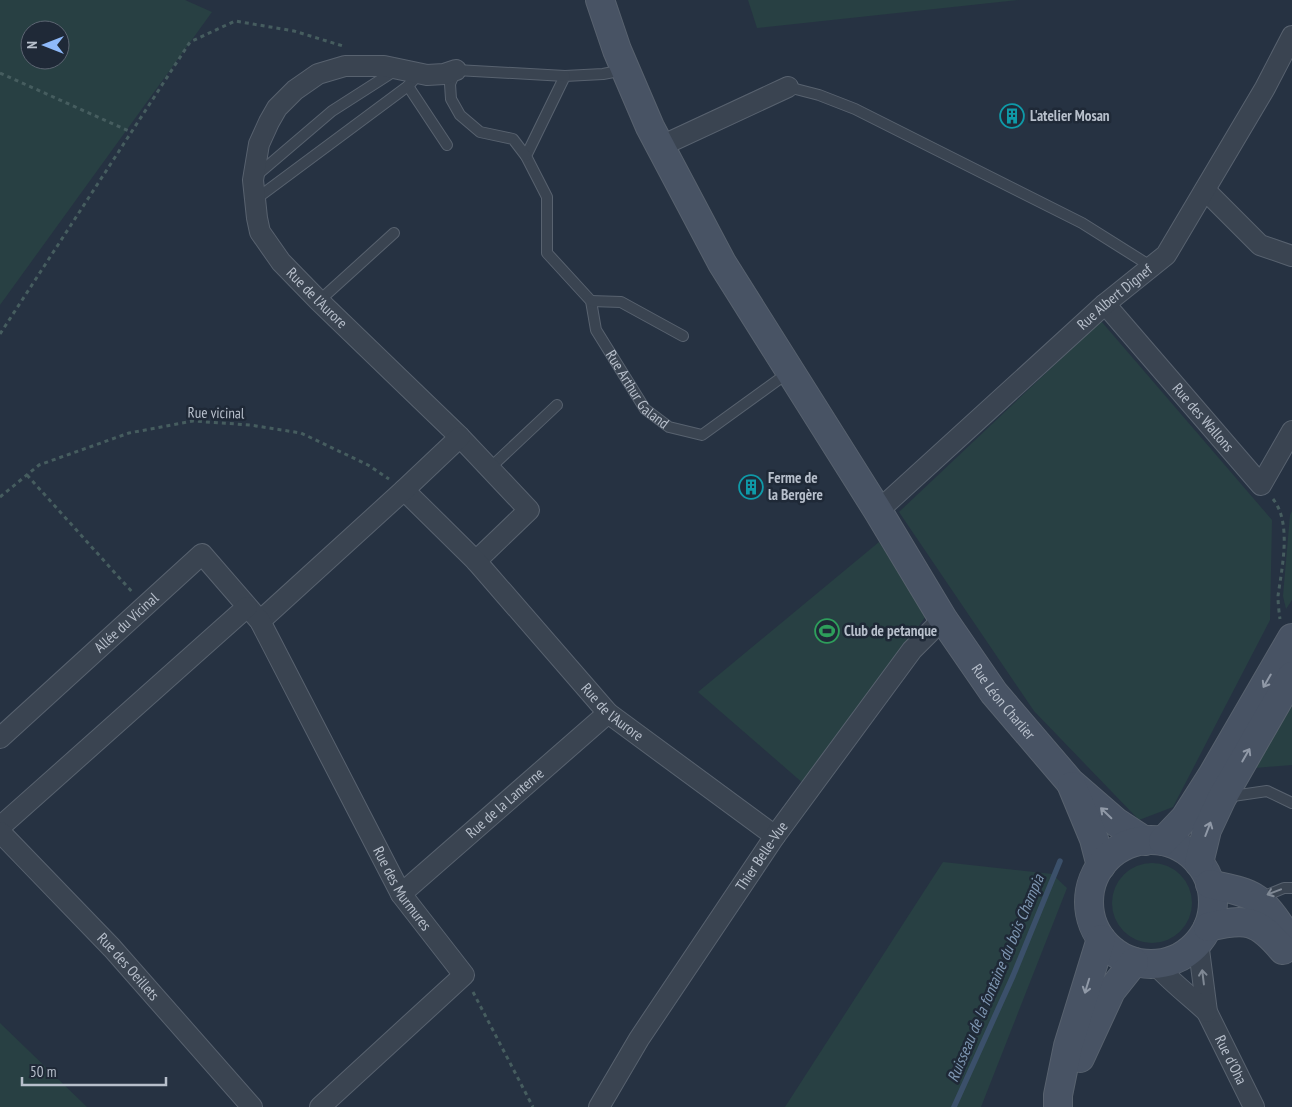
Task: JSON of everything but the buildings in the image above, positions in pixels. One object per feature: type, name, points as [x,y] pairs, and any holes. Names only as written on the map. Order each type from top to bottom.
[{"type":"street","points":[[600,0],[625,70],[659,147],[722,263],[878,511],[943,619]]},
{"type":"street","name":"Rue Albert Dignef","points":[[878,511],[1105,304],[1166,256],[1265,88],[1292,36]]},
{"type":"street","name":"Rue de l'Aurore","points":[[456,70],[444,74],[408,76],[384,66],[345,66],[318,74],[295,90],[277,108],[268,122],[259,144],[252,180],[260,232],[281,262],[460,437],[529,510],[476,561]]},
{"type":"street","points":[[659,147],[788,87]]},
{"type":"street","points":[[1205,190],[1260,245],[1292,256]]},
{"type":"street","name":"Rue des Wallons","points":[[1105,304],[1261,485]]},
{"type":"street","points":[[1261,485],[1292,431]]},
{"type":"street","points":[[0,827],[404,490],[460,437]]},
{"type":"street","name":"Rue de l'Aurore","points":[[404,490],[476,561],[608,713],[775,836]]},
{"type":"street","name":"Allée du Vicinal","points":[[0,738],[202,554],[254,614]]},
{"type":"street","name":"Rue des Murmures","points":[[254,614],[402,894],[464,976]]},
{"type":"street","name":"Rue Léon Charlier","points":[[943,619],[994,693],[1070,782],[1116,822],[1154,841]]},
{"type":"street","name":"Thier Belle-Vue","points":[[599,1107],[639,1039],[775,836],[912,650],[943,619]]},
{"type":"street","points":[[1154,841],[1185,818],[1286,632]]},
{"type":"street","points":[[1204,873],[1207,830],[1222,798],[1292,676]]},
{"type":"street","name":"Rue de la Lanterne","points":[[402,894],[608,713]]},
{"type":"street","name":"Rue Léon Charlier","points":[[1070,782],[1094,839],[1101,866]]},
{"type":"street","name":"Rue des Oeillets","points":[[0,832],[112,948],[252,1107]]},
{"type":"street","points":[[1154,841],[1176,846],[1188,853],[1204,873],[1213,898],[1212,913],[1203,934],[1186,953],[1172,961],[1145,963],[1122,957],[1110,950],[1095,928],[1089,903],[1094,877],[1101,866],[1120,848],[1154,841]]},
{"type":"street","points":[[1204,873],[1257,899],[1279,924],[1292,945]]},
{"type":"street","points":[[1203,934],[1237,921],[1244,921],[1258,927],[1276,942],[1292,961]]},
{"type":"street","name":"Rue d'Oha","points":[[1203,934],[1207,1012]]},
{"type":"street","points":[[1058,1107],[1058,1095],[1068,1046],[1102,939]]},
{"type":"street","points":[[1066,1107],[1082,1051],[1112,991],[1145,963]]},
{"type":"street","name":"Rue d'Oha","points":[[1145,963],[1179,986],[1207,1012],[1254,1107]]},
{"type":"street","points":[[320,1107],[464,976]]},
{"type":"lane","points":[[625,70],[604,74],[565,76],[456,70],[450,84],[451,99],[460,115],[480,132],[513,139],[526,156],[547,197],[547,253],[591,301],[621,302],[683,336]]},
{"type":"lane","points":[[408,76],[447,145]]},
{"type":"lane","points":[[252,180],[332,111],[408,76]]},
{"type":"lane","points":[[255,202],[408,76]]},
{"type":"lane","points":[[526,156],[565,76]]},
{"type":"lane","points":[[788,87],[855,109],[1082,223],[1152,267]]},
{"type":"lane","points":[[319,301],[394,233]]},
{"type":"lane","name":"Rue Arthur Galand","points":[[591,301],[596,330],[645,409],[669,427],[702,435],[789,372]]},
{"type":"lane","points":[[490,468],[557,405]]},
{"type":"lane","points":[[1222,798],[1266,792],[1292,803]]},
{"type":"lane","points":[[1257,899],[1284,888],[1292,888]]},
{"type":"path","points":[[0,334],[190,42],[235,21],[294,31],[348,48]]},
{"type":"path","points":[[0,73],[131,132]]},
{"type":"path","name":"Rue vicinal","points":[[0,496],[39,465],[129,433],[193,421],[250,424],[301,433],[368,465],[404,490]]},
{"type":"path","points":[[27,475],[145,606]]},
{"type":"path","points":[[1261,485],[1278,504],[1285,532],[1284,562],[1278,598],[1286,632]]},
{"type":"path","points":[[464,976],[532,1107]]},
{"type":"green space","points":[[0,0],[185,0],[212,12],[0,305]]},
{"type":"green space","points":[[748,0],[1019,0],[757,28]]},
{"type":"green space","points":[[1101,321],[1272,520],[1270,620],[1173,807],[1139,820],[1034,711],[899,512]]},
{"type":"green space","points":[[1292,511],[1292,600],[1286,609],[1283,596],[1290,515]]},
{"type":"green space","points":[[879,542],[926,616],[804,784],[698,692]]},
{"type":"green space","points":[[1292,706],[1292,765],[1255,768]]},
{"type":"green space","points":[[943,862],[1052,874],[1067,888],[981,1107],[785,1107]]},
{"type":"green space","points":[[1144,863],[1160,863],[1181,874],[1192,895],[1192,911],[1181,932],[1160,943],[1144,943],[1130,937],[1118,925],[1112,911],[1112,895],[1118,881],[1130,869]]},
{"type":"green space","points":[[1,1024],[87,1107],[0,1107]]},
{"type":"waterway","name":"Ruisseau de la fontaine du bois Champia","points":[[954,1107],[1013,976],[1060,861]]},
{"type":"place","name":"L'atelier Mosan","points":[[1012,116]]},
{"type":"place","name":"Ferme de la Bergère","points":[[751,487]]},
{"type":"place","name":"Club de petanque","points":[[827,631]]}]
